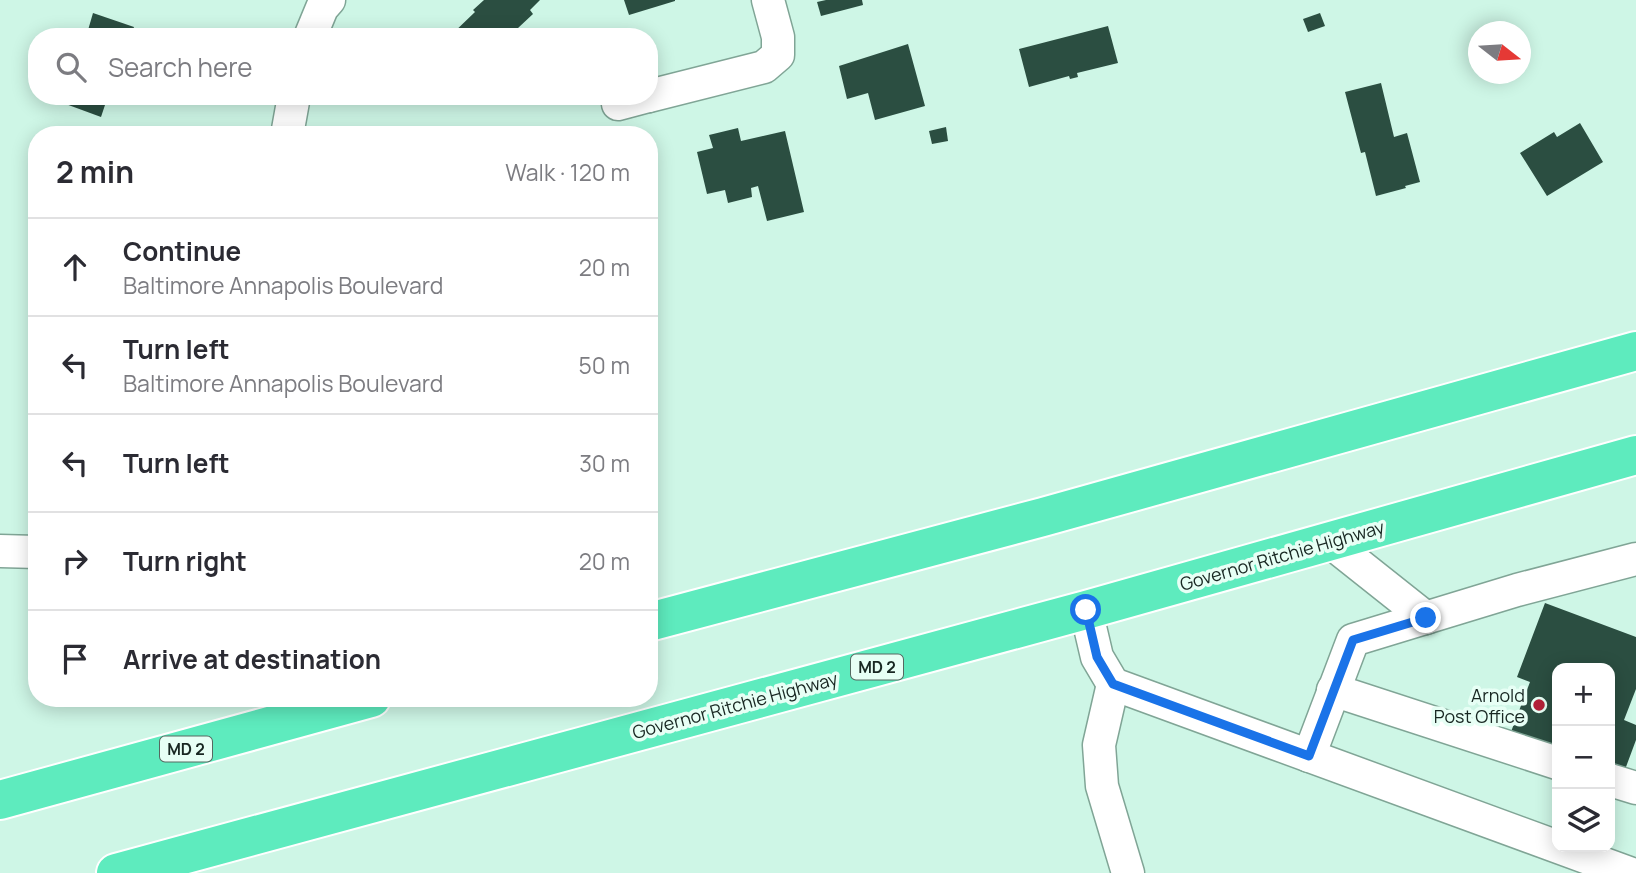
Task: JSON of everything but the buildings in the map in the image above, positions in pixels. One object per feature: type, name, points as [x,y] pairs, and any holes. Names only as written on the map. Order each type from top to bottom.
[{"type":"highway","points":[[658,620],[1043,517],[1636,351]]},
{"type":"highway","name":"Governor Ritchie Highway","points":[[116,873],[1086,610],[1636,455]]},
{"type":"highway","name":"MD 2","points":[[0,800],[338,707]]},
{"type":"street","points":[[314,28],[322,8],[329,0]]},
{"type":"street","points":[[658,94],[764,67],[778,55],[778,37],[768,0]]},
{"type":"street","points":[[289,126],[292,105]]},
{"type":"street","points":[[1329,541],[1426,618]]},
{"type":"street","points":[[0,551],[28,551]]},
{"type":"street","points":[[1309,756],[1353,640],[1517,590],[1636,559]]},
{"type":"street","points":[[1086,610],[1097,657],[1113,684],[1629,873]]},
{"type":"street","points":[[1113,684],[1099,745],[1102,786],[1128,873]]},
{"type":"street","points":[[1333,690],[1552,761]]},
{"type":"street","points":[[1615,782],[1636,788]]},
{"type":"place","name":"Arnold Post Office","points":[[1539,705]]},
{"type":"route","points":[[1086,610],[1097,657],[1113,684],[1309,756],[1353,640],[1426,618]]}]
